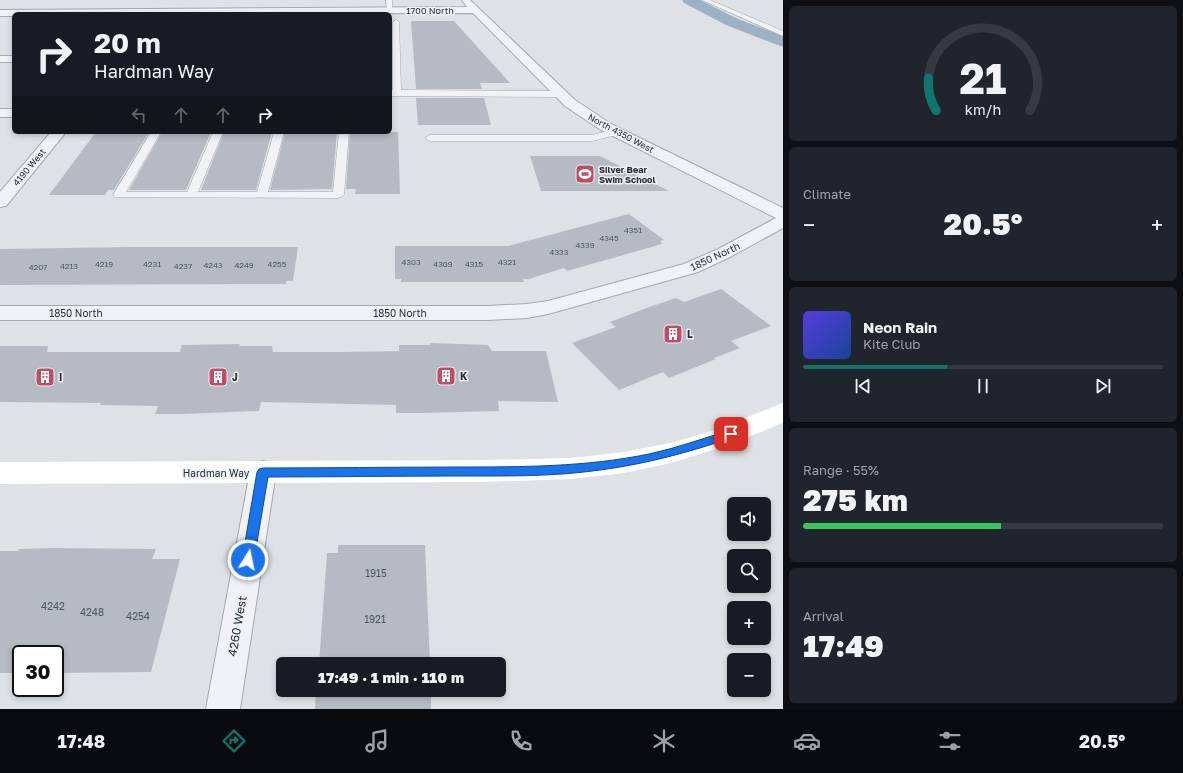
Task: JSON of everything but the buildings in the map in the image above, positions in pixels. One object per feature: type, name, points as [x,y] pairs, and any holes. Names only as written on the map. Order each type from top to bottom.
[{"type":"street","name":"North 4350 West","points":[[466,0],[560,94],[582,112],[617,132],[783,214]]},
{"type":"street","points":[[160,12],[167,4]]},
{"type":"street","name":"1700 North","points":[[188,12],[390,5],[475,10]]},
{"type":"street","name":"1700 North","points":[[0,13],[12,13]]},
{"type":"street","points":[[0,59],[12,59]]},
{"type":"street","points":[[0,113],[12,113]]},
{"type":"street","name":"4190 West","points":[[0,202],[6,188],[57,134]]},
{"type":"street","name":"1850 North","points":[[0,313],[488,313],[527,311],[568,303],[691,268],[724,253],[783,221]]},
{"type":"street","name":"Hardman Way","points":[[0,473],[551,470],[599,466],[649,458],[702,444],[759,424],[783,412]]},
{"type":"street","name":"4260 West","points":[[223,709],[263,472]]},
{"type":"lane","points":[[705,0],[783,34]]},
{"type":"lane","points":[[396,22],[393,94],[560,94]]},
{"type":"lane","points":[[430,138],[592,138],[617,132]]},
{"type":"lane","points":[[155,134],[119,195],[338,195],[344,134]]},
{"type":"lane","points":[[191,195],[217,134]]},
{"type":"lane","points":[[262,195],[278,134]]},
{"type":"waterway","points":[[689,0],[732,22],[783,42]]},
{"type":"place","name":"Silver Bear Swim School","points":[[585,174]]},
{"type":"place","name":"L","points":[[673,334]]},
{"type":"place","name":"K","points":[[446,376]]},
{"type":"place","name":"I","points":[[45,377]]},
{"type":"place","name":"J","points":[[218,377]]},
{"type":"route","points":[[248,560],[263,472],[551,470],[599,466],[649,458],[702,444],[731,434]]}]
